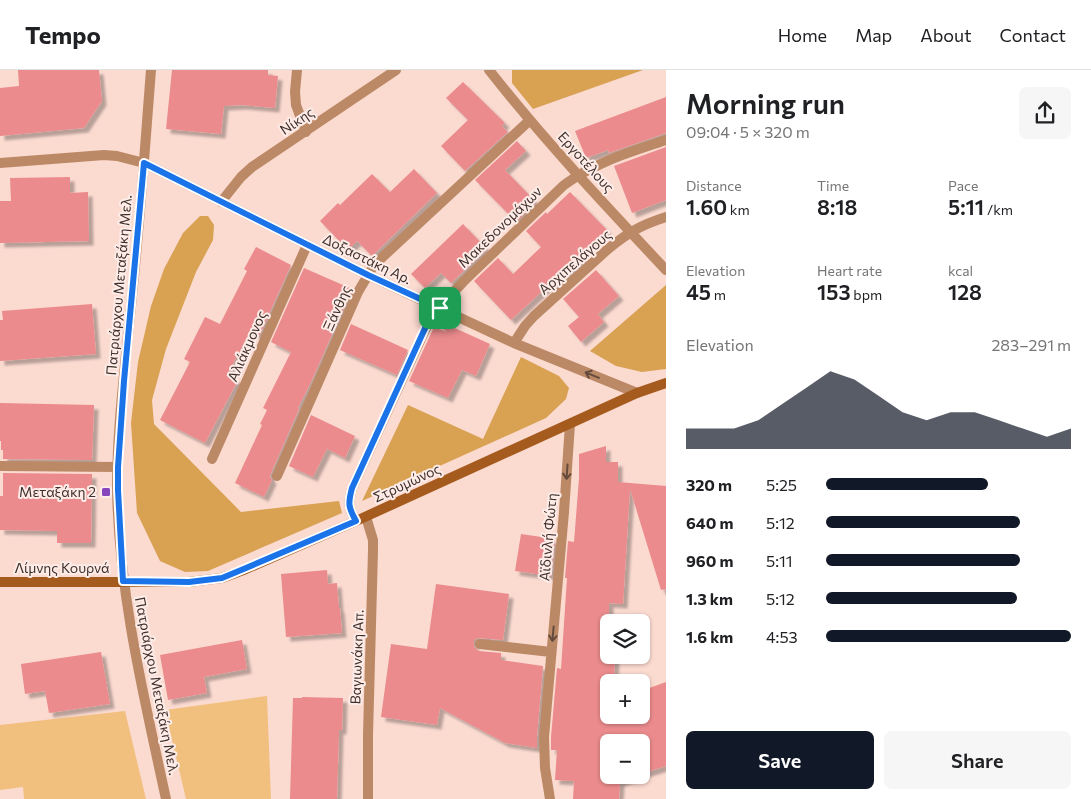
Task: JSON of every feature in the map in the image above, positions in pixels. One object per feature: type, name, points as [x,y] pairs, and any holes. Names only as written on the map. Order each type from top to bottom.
[{"type":"street","name":"Πατριάρχου Μεταξάκη Μελ.","points":[[151,70],[124,381],[118,490],[123,581],[140,678],[166,799]]},
{"type":"street","points":[[297,70],[296,105],[306,132]]},
{"type":"street","name":"Νίκης","points":[[221,202],[252,167],[396,70]]},
{"type":"street","name":"Εργοτέλους","points":[[489,70],[578,175],[666,270]]},
{"type":"street","name":"Ξάνθης","points":[[277,476],[358,292],[379,259],[530,120]]},
{"type":"street","name":"Μακεδονομάχων","points":[[356,521],[348,503],[352,488],[432,315],[464,281],[560,188],[578,175],[600,164],[666,140]]},
{"type":"street","name":"Δοξαστάκη Αρ.","points":[[0,163],[104,155],[144,163],[368,275],[514,343],[637,394]]},
{"type":"street","name":"Αρχιπελάγους","points":[[514,343],[534,316],[608,248],[630,232],[666,217]]},
{"type":"street","name":"Αλιάκμονος","points":[[212,459],[307,245]]},
{"type":"street","name":"Στρυμώνος","points":[[123,581],[189,582],[222,578],[239,572],[366,517],[637,394],[666,383]]},
{"type":"street","name":"Αϊδινλή Φώτη","points":[[550,799],[545,768],[544,738],[570,424]]},
{"type":"street","points":[[0,466],[118,467]]},
{"type":"street","name":"Βαγιωνάκη Απ.","points":[[366,517],[373,540],[368,799]]},
{"type":"street","name":"Λίμνης Κουρνά","points":[[0,582],[123,581]]},
{"type":"street","points":[[480,644],[551,652]]},
{"type":"shaded area","points":[[512,70],[643,70],[533,109],[512,83]]},
{"type":"shaded area","points":[[200,216],[208,216],[214,225],[213,240],[196,272],[166,349],[152,400],[154,424],[241,512],[339,501],[342,513],[208,571],[185,572],[160,561],[137,513],[131,423],[138,362],[151,306],[164,269],[183,233]]},
{"type":"shaded area","points":[[666,285],[666,369],[642,372],[616,366],[590,351]]},
{"type":"shaded area","points":[[521,357],[559,376],[569,388],[566,399],[546,418],[362,501],[408,405],[483,439]]},
{"type":"shaded area","points":[[267,696],[271,799],[186,799],[165,710]]},
{"type":"shaded area","points":[[125,711],[146,799],[24,799],[23,787],[0,790],[0,725]]},
{"type":"building","points":[[18,70],[99,70],[102,101],[84,128],[0,136],[0,88],[19,86]]},
{"type":"building","points":[[172,70],[268,70],[268,75],[278,76],[275,108],[242,105],[224,106],[221,134],[166,129]]},
{"type":"building","points":[[463,82],[505,123],[502,126],[508,132],[465,171],[441,146],[468,120],[446,98]]},
{"type":"building","points":[[666,97],[666,133],[609,153],[608,150],[586,158],[575,131]]},
{"type":"building","points":[[517,141],[526,151],[505,170],[536,202],[516,222],[475,180]]},
{"type":"building","points":[[666,147],[666,200],[632,213],[614,166]]},
{"type":"building","points":[[414,169],[437,193],[372,256],[357,241],[348,250],[320,221],[338,203],[340,205],[372,174],[390,192]]},
{"type":"building","points":[[70,177],[70,193],[88,192],[89,241],[0,243],[0,201],[11,201],[10,178]]},
{"type":"building","points":[[570,192],[607,230],[582,254],[586,259],[554,289],[550,284],[511,320],[474,281],[498,258],[513,274],[541,247],[526,231]]},
{"type":"building","points":[[463,224],[487,249],[451,283],[441,273],[425,288],[411,274]]},
{"type":"building","points":[[256,247],[291,265],[259,336],[250,332],[227,375],[238,380],[205,443],[160,420],[190,362],[184,359],[205,317],[220,324],[247,271],[244,269]]},
{"type":"building","points":[[304,268],[352,289],[298,408],[271,473],[270,477],[272,480],[264,497],[235,483],[262,425],[260,424],[267,410],[263,408],[291,352],[271,342]]},
{"type":"building","points":[[596,270],[619,296],[598,314],[604,322],[581,342],[568,326],[579,317],[563,299]]},
{"type":"building","points":[[92,304],[96,354],[0,361],[0,320],[3,320],[2,311]]},
{"type":"building","points":[[437,320],[490,344],[476,376],[462,370],[448,398],[409,381],[434,327],[447,332],[436,322]]},
{"type":"building","points":[[351,324],[408,350],[397,375],[340,350]]},
{"type":"building","points":[[0,403],[94,405],[92,460],[3,459],[0,441]]},
{"type":"building","points":[[311,415],[355,436],[345,458],[327,449],[313,477],[289,466]]},
{"type":"building","points":[[606,446],[606,462],[618,462],[618,482],[666,486],[666,589],[661,590],[630,489],[623,604],[609,603],[609,614],[600,614],[600,664],[615,664],[614,674],[600,674],[600,724],[650,724],[650,688],[666,682],[666,766],[650,771],[650,734],[600,734],[600,784],[620,784],[619,799],[573,799],[574,781],[555,780],[557,750],[551,750],[557,668],[561,669],[568,541],[574,542],[579,454]]},
{"type":"building","points":[[3,473],[92,474],[91,543],[57,543],[57,531],[0,530],[0,496],[3,496]]},
{"type":"building","points":[[521,534],[555,539],[551,576],[515,571]]},
{"type":"building","points":[[327,570],[328,584],[337,583],[342,633],[286,637],[281,574]]},
{"type":"building","points":[[436,584],[509,594],[503,640],[478,638],[474,640],[474,646],[479,651],[501,653],[501,660],[543,666],[537,748],[505,743],[440,708],[437,725],[381,717],[391,644],[427,649]]},
{"type":"building","points":[[242,640],[247,669],[204,677],[207,693],[168,700],[160,655]]},
{"type":"building","points":[[101,652],[110,704],[49,713],[45,691],[25,694],[21,664]]},
{"type":"building","points":[[293,698],[343,698],[342,730],[339,730],[337,799],[290,799]]},
{"type":"place","name":"Μεταξάκη 2","points":[[106,492]]},
{"type":"route","points":[[144,163],[368,275],[440,308],[432,315],[427,324],[352,488],[348,503],[356,521],[222,578],[189,582],[123,581],[118,467],[144,163]]}]
